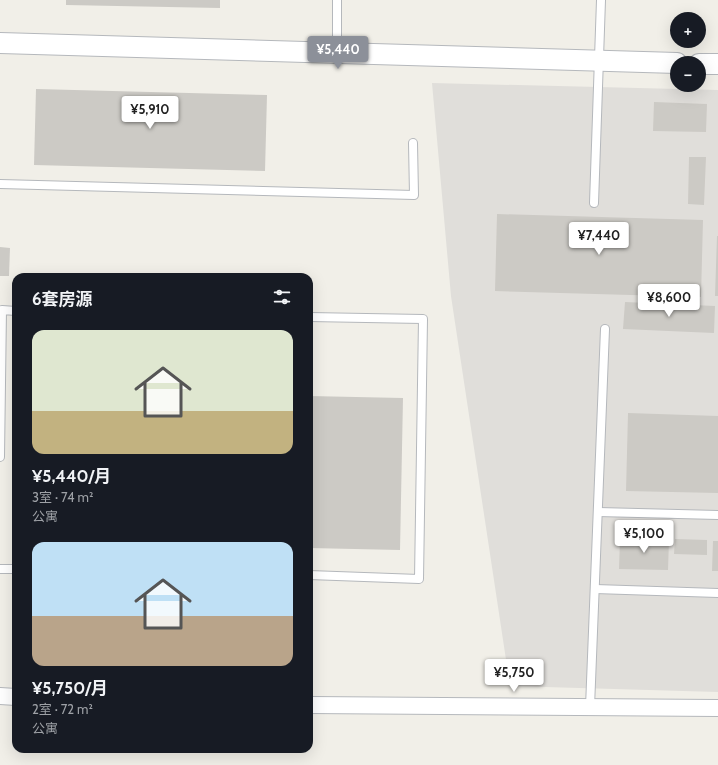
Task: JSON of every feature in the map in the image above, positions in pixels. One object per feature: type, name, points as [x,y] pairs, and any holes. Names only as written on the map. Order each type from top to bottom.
[{"type":"street","points":[[0,43],[670,63]]},
{"type":"street","points":[[706,64],[718,64]]},
{"type":"street","points":[[0,696],[12,697]]},
{"type":"street","points":[[313,705],[718,708]]},
{"type":"lane","points":[[337,0],[337,54]]},
{"type":"lane","points":[[594,203],[601,0]]},
{"type":"lane","points":[[0,184],[414,195],[413,143]]},
{"type":"lane","points":[[0,457],[2,310],[12,311]]},
{"type":"lane","points":[[313,317],[423,319],[419,579],[313,575]]},
{"type":"lane","points":[[590,707],[605,329]]},
{"type":"lane","points":[[598,512],[718,515]]},
{"type":"lane","points":[[0,569],[12,569]]},
{"type":"lane","points":[[595,589],[718,593]]},
{"type":"shaded area","points":[[432,83],[670,89],[670,92],[706,92],[706,90],[718,90],[718,692],[510,686],[451,296]]},
{"type":"building","points":[[66,0],[220,0],[220,8],[66,5]]},
{"type":"building","points":[[36,89],[267,95],[265,171],[34,165]]},
{"type":"building","points":[[654,102],[707,104],[706,132],[653,131]]},
{"type":"building","points":[[689,157],[706,157],[704,205],[688,204]]},
{"type":"building","points":[[497,214],[703,220],[701,297],[495,291]]},
{"type":"building","points":[[717,236],[718,296],[715,296]]},
{"type":"building","points":[[0,247],[10,248],[9,276],[0,276]]},
{"type":"building","points":[[625,302],[715,306],[714,333],[623,329]]},
{"type":"building","points":[[313,396],[403,398],[400,550],[313,548]]},
{"type":"building","points":[[628,413],[718,416],[718,493],[626,491]]},
{"type":"building","points":[[620,539],[669,540],[668,570],[619,569]]},
{"type":"building","points":[[675,539],[707,540],[707,555],[674,554]]},
{"type":"building","points":[[713,541],[718,541],[718,571],[712,571]]}]
